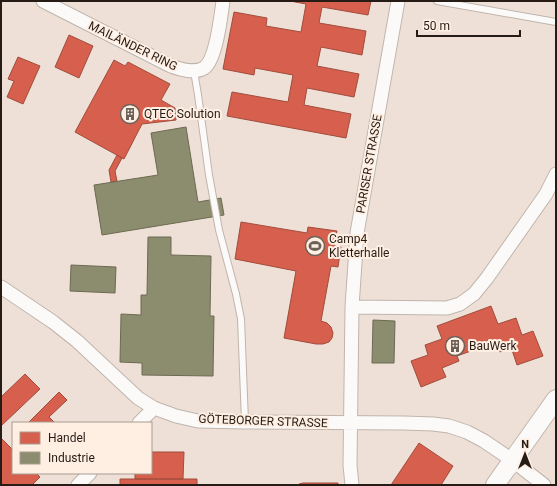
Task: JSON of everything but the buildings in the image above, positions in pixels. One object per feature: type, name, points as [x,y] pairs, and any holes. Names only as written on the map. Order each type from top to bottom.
[{"type":"main road","points":[[495,485],[556,399]]},
{"type":"street","name":"MAILÄNDER RING","points":[[43,1],[171,66],[183,70],[194,71],[204,68],[212,57],[218,34],[223,1]]},
{"type":"street","name":"PARISER STRASSE","points":[[352,485],[350,465],[352,307],[357,232],[398,1]]},
{"type":"street","points":[[352,307],[447,308],[460,304],[474,294],[487,278],[546,194],[556,174]]},
{"type":"street","name":"GÖTEBORGER STRASSE","points":[[1,287],[53,322],[138,398],[154,408],[176,416],[198,420],[433,424],[449,426],[467,432],[484,441],[512,460],[544,485]]},
{"type":"street","points":[[140,422],[154,408]]},
{"type":"street","points":[[78,485],[89,474]]},
{"type":"lane","points":[[437,1],[556,22]]},
{"type":"lane","points":[[194,71],[215,210],[241,319],[245,422]]},
{"type":"place","name":"QTEC Solution","points":[[130,114]]},
{"type":"place","name":"Camp4 Kletterhalle","points":[[315,246]]},
{"type":"place","name":"BauWerk","points":[[455,346]]}]
